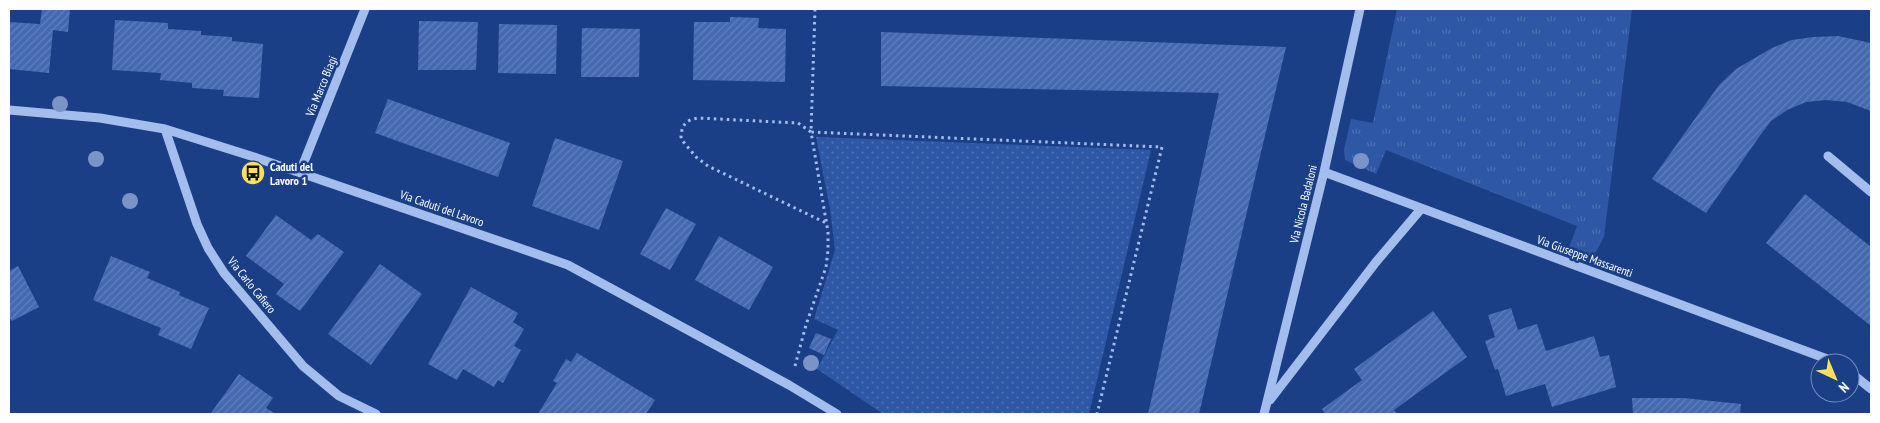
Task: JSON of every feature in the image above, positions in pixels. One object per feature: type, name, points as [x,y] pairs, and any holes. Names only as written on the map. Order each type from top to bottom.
[{"type":"street","name":"Via Marco Biagi","points":[[300,172],[365,9]]},
{"type":"street","name":"Via Nicola Badaloni","points":[[1264,414],[1324,172],[1360,9]]},
{"type":"street","name":"Via Caduti del Lavoro","points":[[9,110],[100,118],[164,129],[300,172],[568,265],[837,414]]},
{"type":"street","name":"Via Carlo Cafiero","points":[[164,129],[197,224],[208,248],[224,273],[303,366],[339,396],[376,414]]},
{"type":"street","points":[[1828,156],[1871,192]]},
{"type":"street","name":"Via Giuseppe Massarenti","points":[[1324,172],[1811,353]]},
{"type":"street","name":"Via Nicola Badaloni","points":[[1267,404],[1376,262],[1421,209]]},
{"type":"street","points":[[1860,380],[1871,389]]},
{"type":"path","points":[[789,386],[806,325],[826,267],[828,250],[826,223],[811,132],[815,9]]},
{"type":"path","points":[[826,223],[708,166],[684,145],[681,139],[681,129],[684,124],[690,119],[698,118],[798,123],[811,132],[1162,147],[1098,414]]},
{"type":"green space","points":[[1397,9],[1632,9],[1604,237],[1596,252],[1589,256],[1568,250],[1577,226],[1386,150],[1376,174],[1345,160],[1344,150],[1351,119],[1373,123]]},
{"type":"green space","points":[[816,137],[1151,150],[1089,414],[883,414],[817,369],[838,330],[814,319],[835,250],[830,209]]},
{"type":"building","points":[[42,9],[70,9],[68,32],[53,30],[49,73],[9,69],[9,22],[40,24]]},
{"type":"building","points":[[730,17],[759,18],[758,28],[786,29],[785,82],[693,80],[694,22],[730,22]]},
{"type":"building","points":[[115,20],[168,23],[168,29],[201,31],[201,35],[232,37],[232,41],[263,44],[259,98],[223,96],[224,90],[192,88],[192,83],[160,80],[161,73],[112,70]]},
{"type":"building","points":[[419,21],[478,22],[476,70],[418,70]]},
{"type":"building","points":[[499,24],[557,25],[556,74],[498,73]]},
{"type":"building","points":[[582,28],[640,29],[639,77],[581,77]]},
{"type":"building","points":[[881,32],[1286,47],[1199,414],[1148,414],[1219,93],[881,86]]},
{"type":"building","points":[[1838,36],[1871,43],[1871,111],[1847,102],[1826,100],[1806,102],[1787,110],[1771,121],[1706,213],[1652,179],[1719,85],[1736,69],[1772,48],[1792,40]]},
{"type":"building","points":[[388,99],[510,143],[498,177],[375,133]]},
{"type":"building","points":[[555,138],[623,161],[599,230],[532,206]]},
{"type":"building","points":[[1805,194],[1871,247],[1871,326],[1766,243]]},
{"type":"building","points":[[666,208],[696,224],[670,270],[640,254]]},
{"type":"building","points":[[276,215],[311,240],[318,234],[344,252],[300,311],[276,294],[284,284],[246,256]]},
{"type":"building","points":[[719,236],[773,267],[749,310],[695,280]]},
{"type":"building","points":[[111,256],[150,272],[147,278],[180,292],[179,295],[209,308],[191,349],[158,335],[161,328],[93,300]]},
{"type":"building","points":[[380,264],[422,294],[371,365],[328,334]]},
{"type":"building","points":[[18,266],[39,307],[12,321],[9,317],[9,271]]},
{"type":"building","points":[[471,287],[518,313],[513,322],[524,329],[514,346],[521,350],[503,383],[498,380],[494,387],[463,369],[457,380],[428,364]]},
{"type":"building","points":[[1511,308],[1518,330],[1537,324],[1546,351],[1594,336],[1600,357],[1609,355],[1616,387],[1552,407],[1545,384],[1506,396],[1498,369],[1495,370],[1485,341],[1495,337],[1488,315]]},
{"type":"building","points":[[1433,311],[1467,357],[1394,410],[1397,414],[1325,414],[1322,409],[1362,380],[1354,369]]},
{"type":"building","points":[[816,333],[831,339],[824,355],[809,348]]},
{"type":"building","points":[[577,353],[655,400],[646,414],[538,414],[557,383],[553,381],[566,359],[571,362]]},
{"type":"building","points":[[239,374],[273,398],[266,408],[276,414],[211,413]]},
{"type":"building","points":[[1632,398],[1683,398],[1741,404],[1740,414],[1633,414]]},
{"type":"place","name":"Caduti del Lavoro 1","points":[[253,173]]}]
